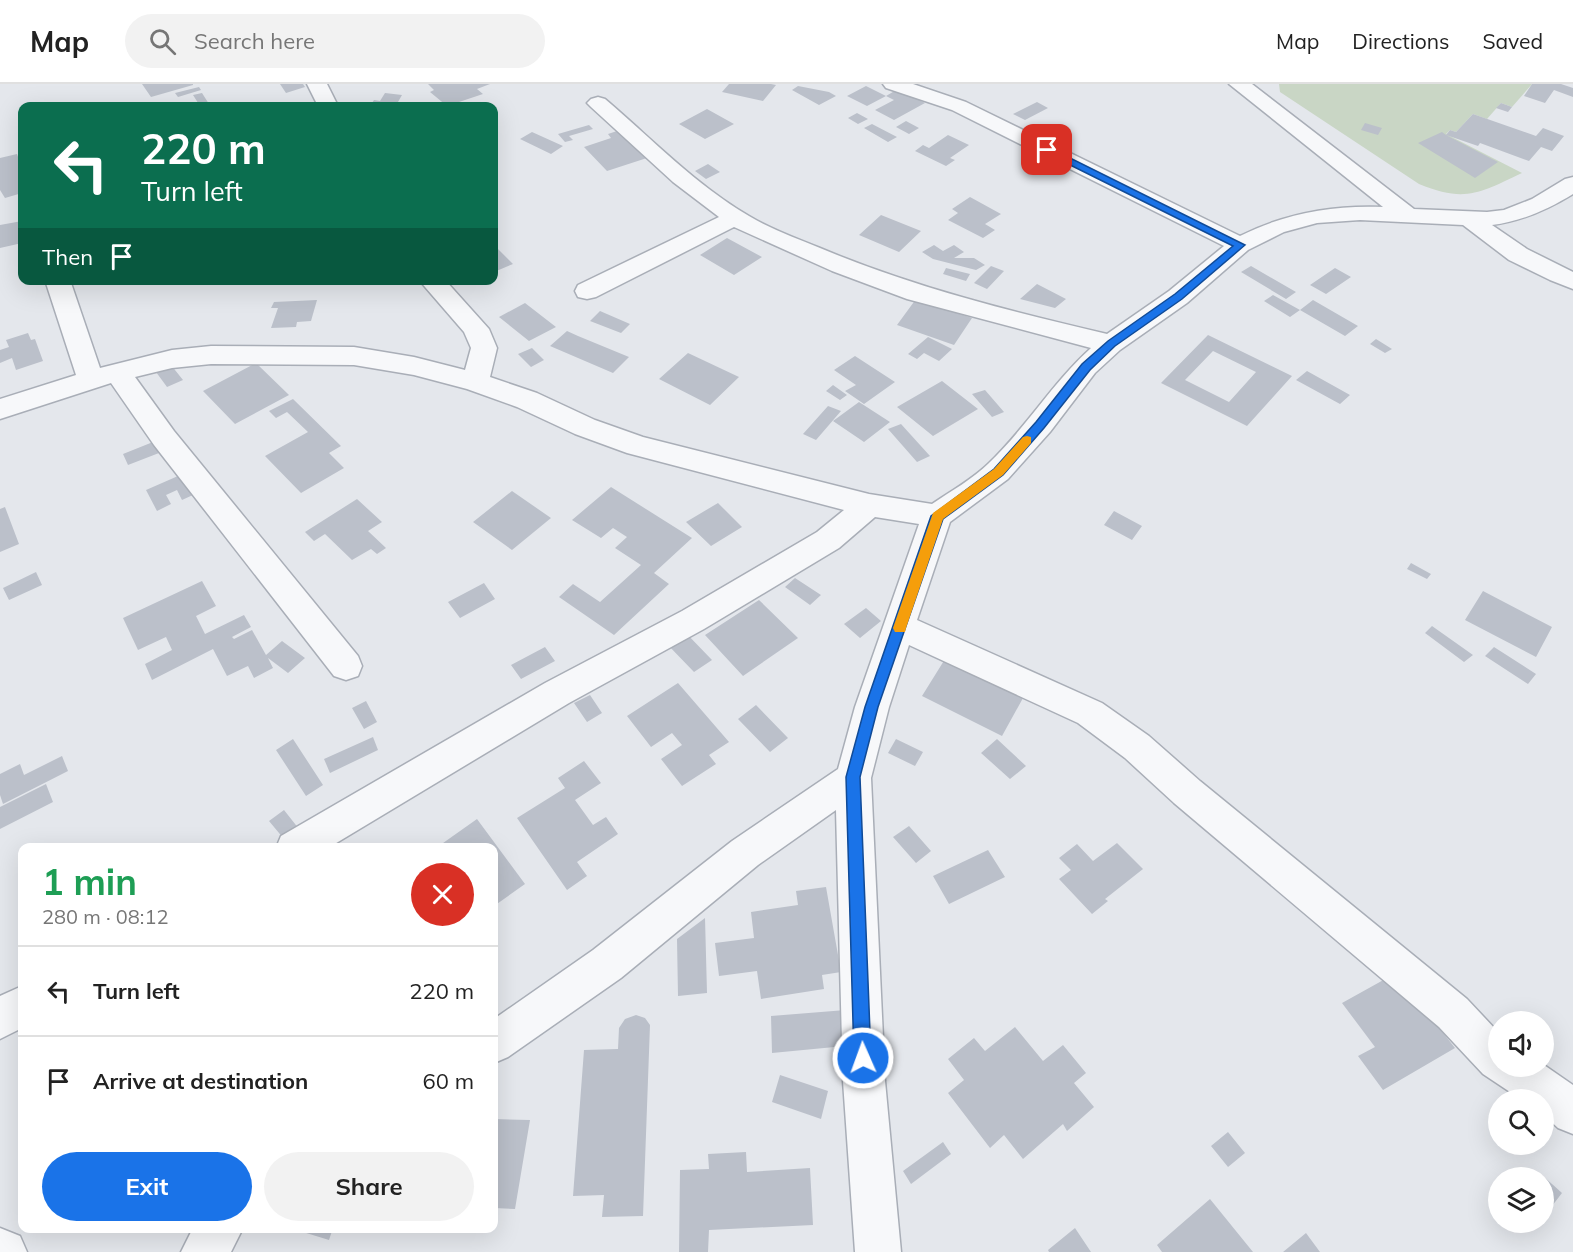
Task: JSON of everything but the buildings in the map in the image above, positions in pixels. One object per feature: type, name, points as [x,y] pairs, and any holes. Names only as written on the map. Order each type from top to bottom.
[{"type":"street","points":[[317,84],[326,102]]},
{"type":"street","points":[[893,84],[959,106],[1240,245]]},
{"type":"street","points":[[1239,84],[1408,215]]},
{"type":"street","points":[[598,103],[735,218],[886,285],[1015,321],[1112,344]]},
{"type":"street","points":[[878,1252],[864,1081],[853,777],[872,707],[938,516],[998,472],[1040,425],[1086,367],[1112,344],[1178,297],[1240,245],[1276,227],[1316,216],[1360,213],[1487,219],[1509,216],[1539,204],[1573,184]]},
{"type":"street","points":[[587,291],[735,218]]},
{"type":"street","points":[[1469,218],[1492,239],[1535,265],[1573,281]]},
{"type":"street","points":[[59,285],[104,376],[164,438],[346,666]]},
{"type":"street","points":[[436,285],[476,329],[484,348],[475,382]]},
{"type":"street","points":[[0,409],[104,376],[172,359],[211,355],[354,356],[414,366],[475,382],[528,400],[585,427],[637,446],[869,506],[938,516]]},
{"type":"street","points":[[302,843],[547,699],[693,620],[828,540],[869,506]]},
{"type":"street","points":[[900,627],[1039,687],[1099,719],[1137,747],[1187,792],[1454,1013],[1488,1050]]},
{"type":"street","points":[[498,1040],[607,964],[745,853],[853,777]]},
{"type":"street","points":[[0,1019],[18,1008]]},
{"type":"street","points":[[1525,1077],[1553,1095],[1573,1113]]},
{"type":"street","points":[[204,1252],[217,1233]]},
{"type":"green space","points":[[1279,84],[1532,84],[1512,107],[1501,103],[1487,119],[1473,114],[1456,132],[1450,130],[1446,134],[1522,173],[1495,186],[1472,193],[1461,194],[1435,190],[1419,184],[1280,92]]},
{"type":"slow traffic","points":[[900,628],[938,516],[998,472],[1027,440]]},
{"type":"route","points":[[863,1058],[853,777],[872,707],[938,516],[998,472],[1040,425],[1086,367],[1112,344],[1178,297],[1240,245],[1047,150]]}]
